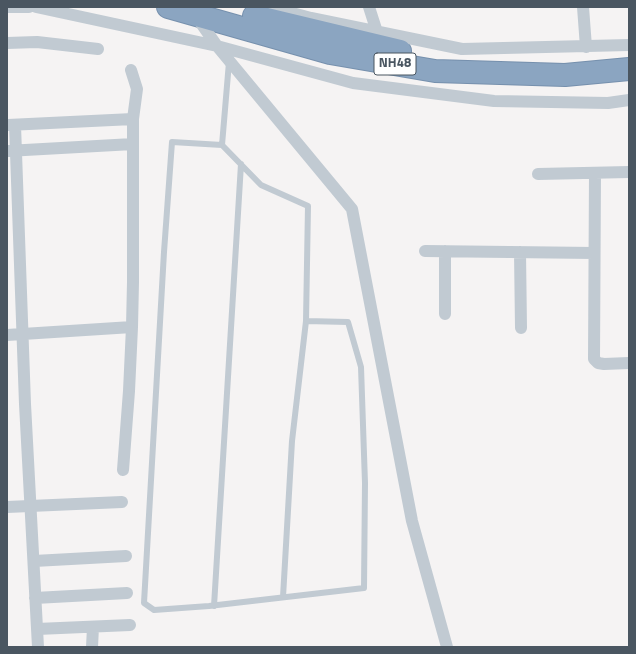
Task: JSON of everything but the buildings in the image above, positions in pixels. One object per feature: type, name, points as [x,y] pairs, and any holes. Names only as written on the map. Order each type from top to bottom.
[{"type":"highway","name":"NH48","points":[[168,7],[330,53],[435,71],[565,75],[629,70]]},
{"type":"highway","name":"NH48","points":[[218,7],[433,59],[536,63],[629,58]]},
{"type":"street","points":[[7,7],[29,7]]},
{"type":"street","points":[[36,7],[217,46],[353,83],[494,101],[608,103],[629,100]]},
{"type":"street","points":[[270,7],[311,18],[462,49],[629,45]]},
{"type":"street","points":[[369,7],[377,32]]},
{"type":"street","points":[[583,7],[586,46]]},
{"type":"street","points":[[195,14],[217,46],[352,209],[412,521],[447,647]]},
{"type":"street","points":[[7,43],[37,42],[98,49]]},
{"type":"street","points":[[123,470],[132,327],[133,119],[137,89],[131,70]]},
{"type":"street","points":[[38,647],[11,125],[133,119]]},
{"type":"street","points":[[12,151],[133,144]]},
{"type":"street","points":[[538,174],[629,172]]},
{"type":"street","points":[[595,173],[594,358],[598,363],[604,364],[629,363]]},
{"type":"street","points":[[425,251],[594,253]]},
{"type":"street","points":[[445,251],[445,314]]},
{"type":"street","points":[[520,252],[521,328]]},
{"type":"street","points":[[7,335],[132,327]]},
{"type":"street","points":[[7,508],[122,502]]},
{"type":"street","points":[[34,561],[126,556]]},
{"type":"street","points":[[35,598],[127,593]]},
{"type":"street","points":[[37,629],[130,625]]},
{"type":"street","points":[[92,647],[93,627]]},
{"type":"lane","points":[[222,145],[229,60]]},
{"type":"lane","points":[[283,597],[292,441],[306,321],[308,206],[261,185],[222,145],[172,142],[164,252],[144,603],[154,610],[214,606],[364,588],[365,483],[361,367],[348,322],[306,321]]},
{"type":"lane","points":[[214,606],[241,164]]}]
